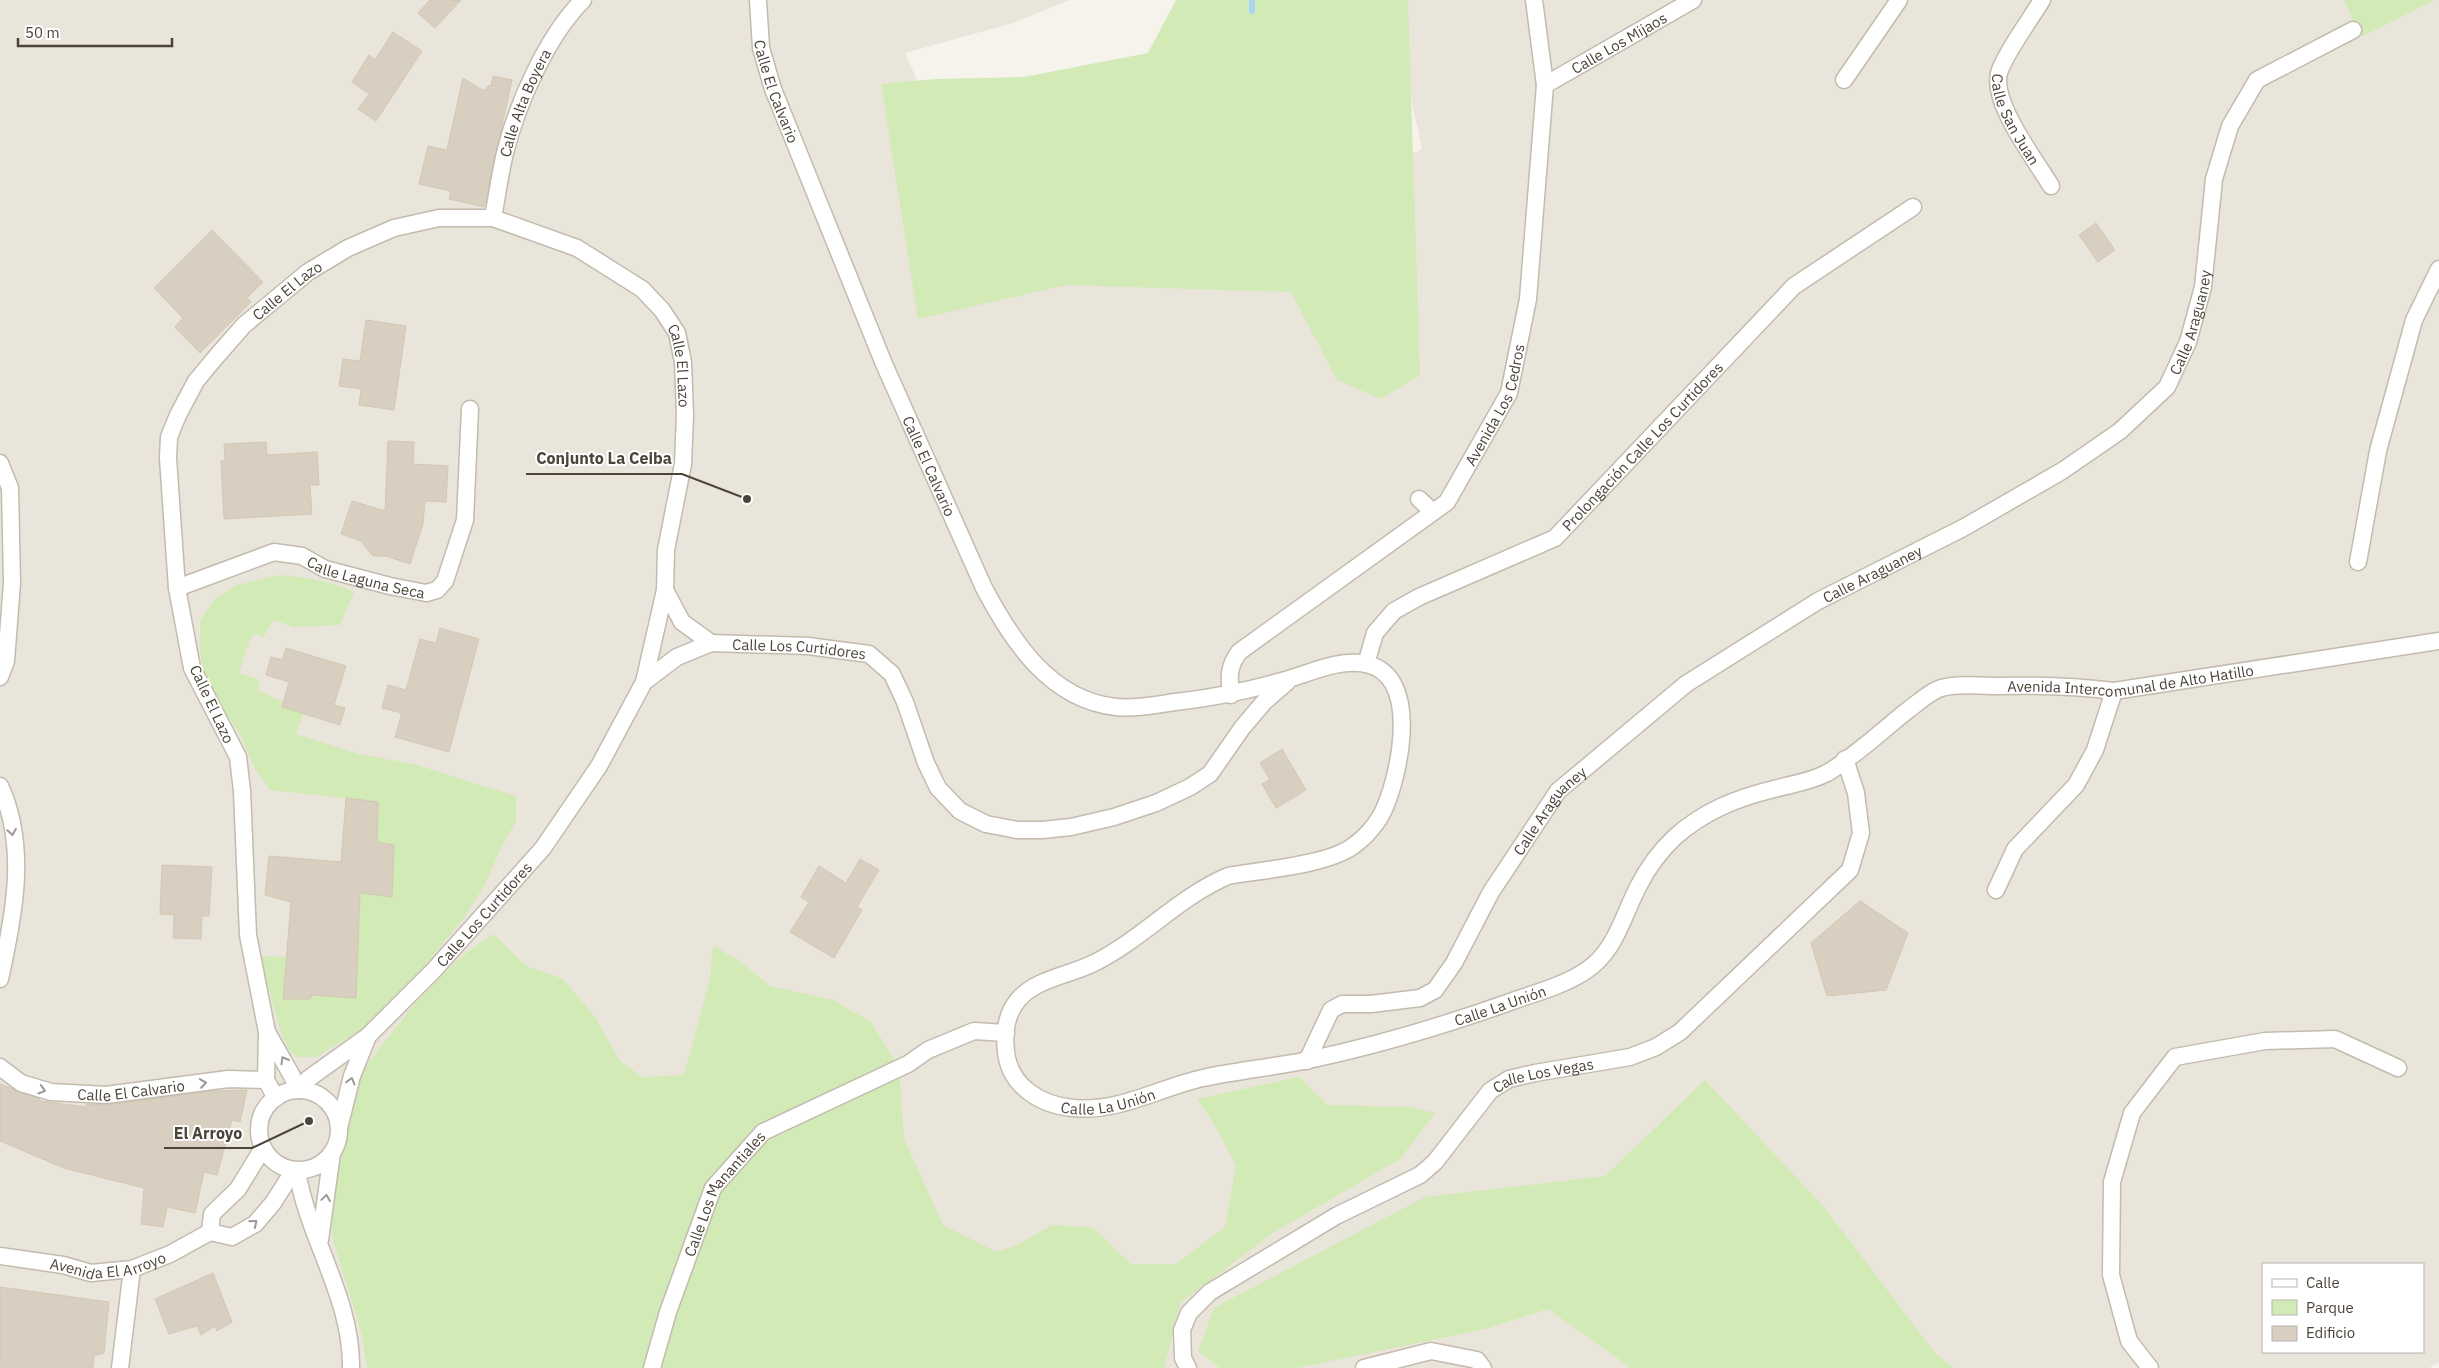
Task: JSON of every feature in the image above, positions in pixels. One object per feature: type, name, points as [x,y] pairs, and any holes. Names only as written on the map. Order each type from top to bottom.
[{"type":"street","name":"Calle Alta Boyera","points":[[493,218],[506,152],[521,105],[550,44],[582,0]]},
{"type":"street","name":"Calle El Calvario","points":[[758,0],[762,48],[773,90],[884,364],[984,588],[1012,637],[1038,668],[1081,697],[1100,704],[1117,707],[1144,706],[1231,695],[1293,678]]},
{"type":"street","name":"Avenida Los Cedros","points":[[1231,695],[1229,673],[1232,662],[1240,652],[1447,502],[1509,393],[1528,299],[1546,85],[1534,0]]},
{"type":"street","name":"Calle Los Mijaos","points":[[1546,85],[1693,0]]},
{"type":"street","points":[[1844,80],[1899,0]]},
{"type":"street","name":"Calle San Juan","points":[[2042,0],[2000,70],[1997,85],[2002,105],[2052,186]]},
{"type":"street","name":"Calle Araguaney","points":[[1307,1061],[1332,1010],[1342,1004],[1371,1004],[1420,998],[1435,990],[1454,963],[1491,892],[1558,791],[1686,684],[1818,601],[1963,528],[2062,471],[2120,432],[2167,387],[2188,342],[2203,287],[2214,179],[2230,126],[2257,80],[2353,30]]},
{"type":"street","name":"Prolongación Calle Los Curtidores","points":[[1366,664],[1376,633],[1394,611],[1419,597],[1555,538],[1794,286],[1913,207]]},
{"type":"street","name":"Calle El Lazo","points":[[266,1080],[267,1032],[248,935],[242,791],[238,757],[192,668],[177,588],[168,458],[169,436],[196,380],[244,325],[308,272],[348,248],[394,228],[439,218],[493,218],[577,248],[642,289],[662,310],[677,333],[683,362],[685,415],[683,454],[666,550],[665,590],[644,682]]},
{"type":"street","points":[[2358,562],[2381,442],[2414,320],[2439,269]]},
{"type":"street","name":"Calle Laguna Seca","points":[[177,588],[274,552],[302,556],[325,569],[390,586],[426,593],[437,590],[444,580],[465,520],[470,408]]},
{"type":"street","points":[[0,464],[10,488],[12,582],[6,661],[0,677]]},
{"type":"street","points":[[1419,499],[1433,512]]},
{"type":"street","points":[[665,590],[682,622],[711,643]]},
{"type":"street","name":"Avenida Intercomunal de Alto Hatillo","points":[[1845,759],[1939,689],[1968,684],[1992,686],[2031,684],[2076,686],[2114,691],[2439,641]]},
{"type":"street","name":"Calle Los Curtidores","points":[[299,1090],[308,1079],[368,1036],[439,964],[543,848],[599,766],[644,682],[677,657],[711,643],[808,646],[869,654],[892,674],[905,702],[926,763],[938,788],[960,811],[986,824],[1017,830],[1071,827],[1114,817],[1156,803],[1190,787],[1210,774],[1242,728],[1278,689],[1293,678]]},
{"type":"street","points":[[1293,678],[1338,665],[1366,664]]},
{"type":"street","name":"Calle La Unión","points":[[1366,664],[1388,676],[1394,686],[1399,699],[1402,728],[1393,784],[1385,808],[1372,828],[1354,846],[1330,858],[1228,876],[1201,889],[1124,947],[1082,969],[1038,985],[1025,993],[1016,1002],[1008,1017],[1006,1033],[1010,1068],[1018,1082],[1028,1092],[1042,1100],[1075,1108],[1120,1103],[1204,1078],[1307,1061],[1478,1013],[1566,982],[1585,972],[1602,958],[1614,942],[1639,884],[1658,856],[1676,836],[1704,815],[1727,802],[1799,784],[1827,773],[1845,759]]},
{"type":"street","points":[[1996,890],[2015,849],[2076,785],[2095,750],[2114,691]]},
{"type":"street","points":[[1231,695],[1240,702],[1244,714],[1242,728]]},
{"type":"street","name":"Calle Los Vegas","points":[[1188,1368],[1183,1358],[1182,1330],[1189,1313],[1210,1292],[1336,1216],[1420,1176],[1435,1162],[1490,1091],[1509,1079],[1630,1057],[1656,1047],[1680,1032],[1850,870],[1861,833],[1856,793],[1845,759]]},
{"type":"street","points":[[0,786],[6,798],[13,837],[17,883],[10,934],[0,978]]},
{"type":"street","name":"Calle Los Manantiales","points":[[652,1368],[668,1312],[713,1188],[763,1132],[908,1064],[928,1050],[956,1038],[974,1031],[1006,1033]]},
{"type":"street","name":"Calle El Lazo","points":[[267,1032],[299,1090]]},
{"type":"street","name":"Calle Los Curtidores","points":[[339,1128],[352,1076],[368,1036]]},
{"type":"street","points":[[2150,1368],[2129,1341],[2111,1275],[2112,1182],[2132,1113],[2176,1057],[2265,1041],[2335,1039],[2398,1068]]},
{"type":"street","name":"Calle El Calvario","points":[[0,1067],[21,1083],[51,1092],[106,1095],[228,1079],[266,1080]]},
{"type":"street","points":[[266,1080],[276,1098]]},
{"type":"street","points":[[299,1090],[312,1092],[327,1102],[336,1117],[339,1128],[338,1141],[332,1153],[323,1163],[311,1169],[296,1171],[282,1167],[271,1159],[263,1148],[259,1134],[260,1120],[266,1108],[276,1098],[299,1090]]},
{"type":"street","points":[[263,1148],[238,1189],[212,1214],[210,1232],[232,1236],[255,1224],[296,1171]]},
{"type":"street","points":[[320,1243],[332,1153]]},
{"type":"street","points":[[296,1171],[301,1192],[336,1289],[351,1351],[351,1368]]},
{"type":"street","name":"Avenida El Arroyo","points":[[0,1256],[63,1265],[91,1273],[132,1269],[170,1254],[210,1232]]},
{"type":"street","points":[[120,1368],[132,1269]]},
{"type":"street","points":[[1364,1368],[1431,1351],[1477,1360],[1483,1368]]},
{"type":"shaded area","points":[[0,0],[1069,0],[1016,22],[905,53],[1012,293],[1334,191],[1422,149],[1390,0],[2439,0],[2439,1363],[2429,1368],[0,1368]]},
{"type":"green space","points":[[1176,0],[1408,0],[1420,375],[1381,399],[1337,380],[1291,292],[1066,285],[918,319],[881,84],[936,79],[1024,77],[1148,53]]},
{"type":"green space","points":[[2344,0],[2434,0],[2361,37]]},
{"type":"green space","points":[[279,575],[317,580],[354,592],[340,625],[294,627],[274,620],[263,637],[256,633],[250,639],[239,673],[260,680],[258,691],[305,711],[296,734],[359,754],[413,764],[516,796],[516,821],[501,848],[484,886],[463,919],[392,1003],[366,1027],[316,1057],[297,1057],[288,1049],[279,1026],[260,956],[286,957],[283,999],[310,999],[312,995],[356,998],[360,893],[392,896],[394,845],[377,842],[378,802],[270,790],[255,769],[239,732],[205,686],[200,650],[200,620],[214,600],[234,586]]},
{"type":"green space","points":[[494,934],[526,966],[563,979],[596,1018],[619,1060],[642,1077],[684,1075],[710,979],[713,945],[743,964],[770,986],[833,1000],[871,1022],[899,1067],[904,1139],[943,1225],[997,1252],[1017,1245],[1052,1225],[1093,1228],[1131,1264],[1176,1264],[1225,1227],[1236,1165],[1210,1117],[1197,1099],[1299,1077],[1328,1105],[1411,1107],[1435,1113],[1400,1159],[1273,1233],[1181,1302],[1164,1368],[367,1368],[362,1335],[332,1236],[334,1177],[352,1101],[366,1066],[408,1012],[445,972],[466,953]]},
{"type":"green space","points":[[1705,1080],[1824,1207],[1935,1353],[1953,1368],[1631,1368],[1548,1309],[1485,1329],[1297,1368],[1220,1368],[1198,1351],[1214,1308],[1425,1197],[1605,1176]]},
{"type":"building","points":[[430,0],[461,0],[435,28],[418,13]]},
{"type":"building","points":[[393,32],[422,51],[376,121],[358,109],[369,94],[352,82],[369,55],[375,60]]},
{"type":"building","points":[[493,76],[512,80],[484,207],[449,199],[451,191],[419,184],[428,146],[447,150],[463,78],[484,91],[489,85],[491,86]]},
{"type":"building","points":[[2096,223],[2115,250],[2098,262],[2079,235]]},
{"type":"building","points":[[212,230],[263,282],[247,298],[251,302],[200,353],[175,327],[183,318],[154,288]]},
{"type":"building","points":[[366,320],[406,326],[394,410],[359,405],[361,389],[339,386],[343,359],[360,361]]},
{"type":"building","points":[[388,441],[414,442],[413,464],[448,466],[446,502],[425,501],[423,524],[410,564],[386,556],[373,556],[361,541],[341,534],[352,501],[385,511]]},
{"type":"building","points":[[266,442],[267,455],[317,452],[319,485],[310,485],[312,514],[224,519],[221,461],[225,461],[224,444]]},
{"type":"building","points":[[440,628],[479,639],[449,752],[395,737],[402,713],[382,708],[388,685],[406,690],[420,639],[436,643]]},
{"type":"building","points":[[286,648],[346,666],[334,705],[345,708],[340,725],[282,707],[289,682],[266,675],[271,657],[282,660]]},
{"type":"building","points":[[1282,749],[1306,790],[1276,808],[1262,784],[1270,780],[1260,763]]},
{"type":"building","points":[[346,798],[378,802],[377,842],[394,845],[392,897],[360,893],[356,998],[312,995],[310,999],[283,999],[291,902],[265,895],[269,856],[341,862]]},
{"type":"building","points":[[860,859],[879,870],[857,907],[862,910],[834,958],[790,932],[809,902],[801,897],[819,866],[846,883]]},
{"type":"building","points":[[162,865],[212,867],[209,916],[202,916],[201,939],[173,938],[174,915],[160,914]]},
{"type":"building","points":[[1860,901],[1908,933],[1886,990],[1827,996],[1811,943]]},
{"type":"building","points":[[0,1084],[40,1099],[40,1101],[86,1107],[87,1104],[107,1105],[213,1091],[247,1090],[240,1122],[232,1120],[217,1175],[204,1172],[195,1213],[167,1207],[163,1227],[141,1224],[144,1188],[64,1168],[0,1141]]},
{"type":"building","points":[[213,1273],[232,1322],[217,1331],[215,1326],[201,1335],[197,1326],[169,1334],[155,1299]]},
{"type":"building","points":[[0,1287],[109,1302],[104,1353],[94,1356],[93,1368],[0,1368]]},
{"type":"waterway","points":[[1252,0],[1252,11]]},
{"type":"place","name":"Conjunto La Ceiba","points":[[747,499]]},
{"type":"place","name":"El Arroyo","points":[[309,1121]]}]
